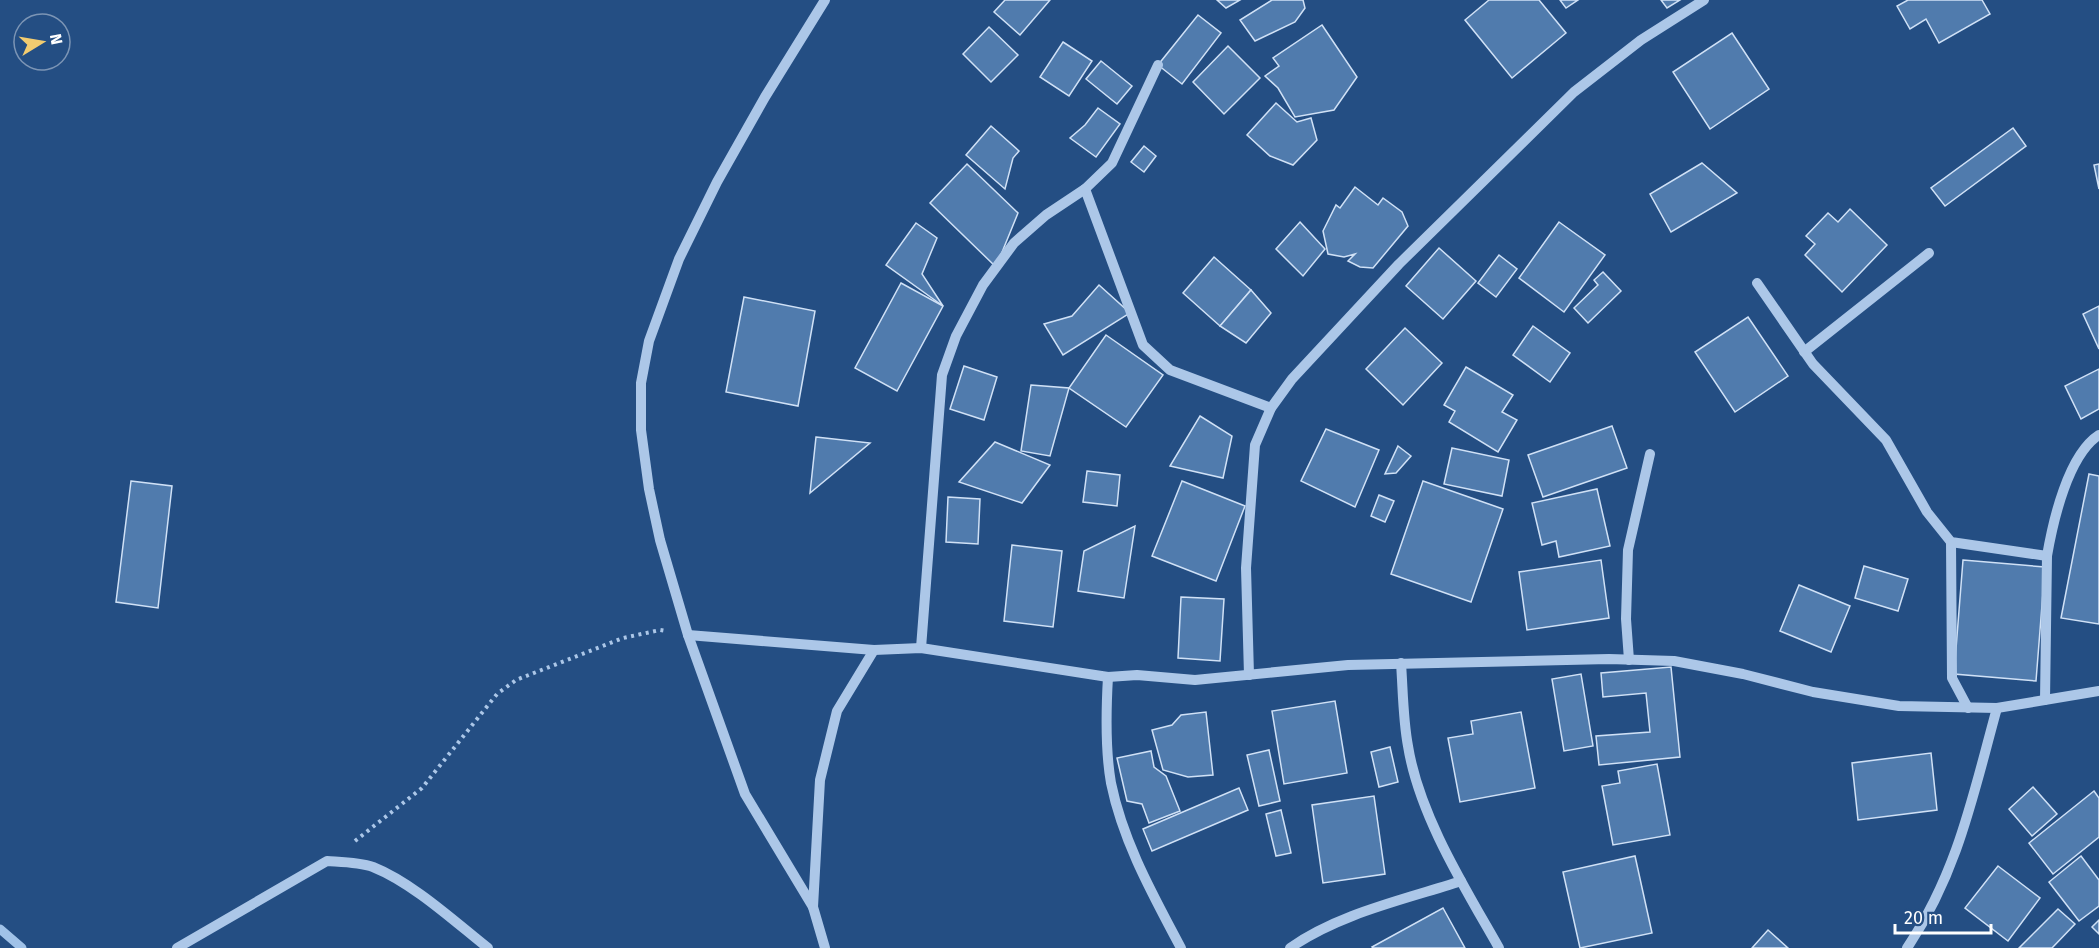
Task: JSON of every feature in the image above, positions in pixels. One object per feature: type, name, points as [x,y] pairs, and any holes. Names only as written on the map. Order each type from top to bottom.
[{"type":"street","points":[[825,0],[765,97],[717,182],[679,259],[650,341],[641,383],[641,430],[660,540],[688,635],[745,794],[813,907],[825,948]]},
{"type":"street","points":[[1249,675],[1246,568],[1255,445],[1271,408],[1292,379],[1399,264],[1574,92],[1641,40],[1704,0]]},
{"type":"street","points":[[921,648],[942,375],[956,336],[983,285],[1014,243],[1046,215],[1085,189],[1112,163],[1158,65]]},
{"type":"street","points":[[1085,189],[1143,345],[1170,370],[1271,408]]},
{"type":"street","points":[[1804,352],[1929,253]]},
{"type":"street","points":[[1758,283],[1813,364],[1886,440],[1927,512],[1951,542],[1952,678],[1968,708]]},
{"type":"street","points":[[2045,700],[2047,556],[2060,497],[2088,442],[2099,435]]},
{"type":"street","points":[[1629,660],[1626,619],[1628,550],[1650,454]]},
{"type":"street","points":[[1951,542],[2047,556]]},
{"type":"street","points":[[688,635],[874,650],[921,648],[1108,677],[1137,675],[1195,680],[1348,665],[1629,660],[1674,661],[1743,674],[1813,693],[1899,706],[1997,708],[2099,691]]},
{"type":"street","points":[[813,907],[820,780],[837,711],[874,650]]},
{"type":"street","points":[[1401,663],[1408,747],[1423,798],[1461,881],[1499,948]]},
{"type":"street","points":[[1108,677],[1106,715],[1111,782],[1131,849],[1181,948]]},
{"type":"street","points":[[1907,948],[1938,898],[1958,850],[1997,708]]},
{"type":"street","points":[[177,948],[327,861],[349,862],[373,867],[406,886],[488,948]]},
{"type":"street","points":[[1290,948],[1313,932],[1337,922],[1461,881]]},
{"type":"path","points":[[327,861],[422,788],[496,694],[516,680],[623,638],[660,630],[688,635]]},
{"type":"building","points":[[1005,0],[1050,0],[1020,35],[994,12]]},
{"type":"building","points":[[1217,0],[1240,0],[1226,8]]},
{"type":"building","points":[[1272,0],[1303,0],[1305,8],[1295,22],[1255,41],[1240,20]]},
{"type":"building","points":[[1489,0],[1539,0],[1566,33],[1512,78],[1465,20]]},
{"type":"building","points":[[1560,0],[1578,0],[1566,8]]},
{"type":"building","points":[[1661,0],[1680,0],[1667,8]]},
{"type":"building","points":[[1908,0],[1982,0],[1990,14],[1939,43],[1926,19],[1910,29],[1897,6]]},
{"type":"building","points":[[1198,15],[1221,33],[1182,84],[1158,65]]},
{"type":"building","points":[[1322,25],[1357,77],[1334,110],[1295,117],[1278,88],[1265,76],[1279,66],[1273,58]]},
{"type":"building","points":[[989,27],[1018,55],[991,82],[963,54]]},
{"type":"building","points":[[1732,33],[1769,89],[1710,129],[1673,72]]},
{"type":"building","points":[[1063,42],[1092,61],[1069,96],[1040,77]]},
{"type":"building","points":[[1228,46],[1260,78],[1224,114],[1193,82]]},
{"type":"building","points":[[1101,61],[1132,86],[1117,104],[1086,79]]},
{"type":"building","points":[[1276,103],[1297,122],[1311,118],[1317,140],[1293,165],[1270,156],[1247,135]]},
{"type":"building","points":[[1098,108],[1120,124],[1096,157],[1070,138],[1085,125]]},
{"type":"building","points":[[991,126],[1019,151],[1013,158],[1005,189],[966,155]]},
{"type":"building","points":[[2013,128],[2026,146],[1945,206],[1931,188]]},
{"type":"building","points":[[1144,146],[1156,156],[1144,172],[1131,162]]},
{"type":"building","points":[[1702,163],[1737,193],[1671,232],[1650,194]]},
{"type":"building","points":[[967,164],[1018,213],[996,267],[930,203]]},
{"type":"building","points":[[2099,164],[2099,189],[2094,165]]},
{"type":"building","points":[[1355,187],[1378,205],[1383,198],[1402,212],[1408,226],[1373,268],[1360,267],[1348,261],[1355,254],[1344,257],[1328,254],[1323,231],[1336,205],[1340,208]]},
{"type":"building","points":[[1850,209],[1887,245],[1842,292],[1805,255],[1815,244],[1806,236],[1828,213],[1838,222]]},
{"type":"building","points":[[1300,222],[1325,249],[1303,276],[1276,249]]},
{"type":"building","points":[[1559,222],[1605,255],[1564,312],[1519,278]]},
{"type":"building","points":[[916,223],[937,238],[922,274],[943,306],[886,265]]},
{"type":"building","points":[[1439,248],[1476,281],[1443,319],[1406,286]]},
{"type":"building","points":[[1499,255],[1517,269],[1496,297],[1478,283]]},
{"type":"building","points":[[1214,257],[1251,290],[1220,326],[1183,293]]},
{"type":"building","points":[[1603,272],[1621,291],[1588,323],[1574,308],[1598,285],[1594,280]]},
{"type":"building","points":[[901,283],[943,306],[897,391],[855,368]]},
{"type":"building","points":[[1099,285],[1130,313],[1063,355],[1044,324],[1072,316]]},
{"type":"building","points":[[1251,290],[1271,313],[1246,343],[1220,326]]},
{"type":"building","points":[[744,297],[815,311],[798,406],[726,392]]},
{"type":"building","points":[[2099,306],[2099,349],[2083,314]]},
{"type":"building","points":[[1748,317],[1788,376],[1735,412],[1695,352]]},
{"type":"building","points":[[1533,326],[1570,353],[1550,382],[1513,355]]},
{"type":"building","points":[[1405,328],[1442,363],[1403,405],[1366,369]]},
{"type":"building","points":[[1106,335],[1163,375],[1126,427],[1069,388]]},
{"type":"building","points":[[964,366],[997,377],[984,420],[950,409]]},
{"type":"building","points":[[1466,367],[1513,395],[1502,412],[1517,420],[1498,452],[1449,422],[1455,411],[1444,405]]},
{"type":"building","points":[[2099,369],[2099,409],[2081,419],[2065,386]]},
{"type":"building","points":[[1031,385],[1069,388],[1050,456],[1021,451]]},
{"type":"building","points":[[1200,416],[1232,436],[1223,478],[1170,466]]},
{"type":"building","points":[[1612,426],[1627,468],[1543,497],[1528,455]]},
{"type":"building","points":[[1326,429],[1379,450],[1355,507],[1301,481]]},
{"type":"building","points":[[816,437],[870,443],[810,493]]},
{"type":"building","points":[[995,442],[1050,465],[1022,503],[959,482]]},
{"type":"building","points":[[1398,446],[1411,456],[1396,473],[1385,474]]},
{"type":"building","points":[[1452,448],[1509,460],[1502,496],[1444,484]]},
{"type":"building","points":[[1087,471],[1120,475],[1117,506],[1083,502]]},
{"type":"building","points":[[2089,474],[2099,476],[2099,624],[2061,618]]},
{"type":"building","points":[[131,481],[172,486],[158,608],[116,602]]},
{"type":"building","points":[[1182,481],[1245,506],[1216,581],[1152,556]]},
{"type":"building","points":[[1423,481],[1503,509],[1471,602],[1391,574]]},
{"type":"building","points":[[1597,489],[1610,546],[1559,557],[1556,541],[1542,545],[1532,503]]},
{"type":"building","points":[[1379,495],[1394,501],[1385,522],[1371,516]]},
{"type":"building","points":[[948,497],[980,499],[978,544],[946,542]]},
{"type":"building","points":[[1135,526],[1124,598],[1078,591],[1084,551]]},
{"type":"building","points":[[1012,545],[1062,551],[1053,627],[1004,621]]},
{"type":"building","points":[[1601,560],[1609,618],[1527,630],[1519,572]]},
{"type":"building","points":[[1963,560],[2045,567],[2036,681],[1954,674]]},
{"type":"building","points":[[1864,566],[1908,579],[1898,611],[1855,598]]},
{"type":"building","points":[[1799,585],[1850,606],[1831,652],[1780,631]]},
{"type":"building","points":[[1181,597],[1224,599],[1220,661],[1178,658]]},
{"type":"building","points":[[1671,667],[1680,757],[1599,765],[1596,736],[1650,732],[1646,693],[1603,697],[1601,673]]},
{"type":"building","points":[[1581,674],[1593,746],[1564,751],[1552,679]]},
{"type":"building","points":[[1335,701],[1347,773],[1284,784],[1272,711]]},
{"type":"building","points":[[1206,712],[1213,775],[1188,777],[1163,770],[1152,730],[1172,725],[1181,715]]},
{"type":"building","points":[[1521,712],[1535,788],[1460,802],[1448,738],[1473,734],[1471,721]]},
{"type":"building","points":[[1390,747],[1398,782],[1379,787],[1371,752]]},
{"type":"building","points":[[1269,750],[1280,801],[1259,806],[1247,755]]},
{"type":"building","points":[[1151,751],[1154,767],[1166,776],[1180,811],[1149,823],[1142,804],[1127,801],[1117,758]]},
{"type":"building","points":[[1931,753],[1937,810],[1858,820],[1852,763]]},
{"type":"building","points":[[1657,764],[1670,835],[1613,845],[1602,786],[1620,783],[1618,771]]},
{"type":"building","points":[[2033,787],[2057,814],[2032,836],[2009,809]]},
{"type":"building","points":[[1239,788],[1248,810],[1152,851],[1143,829]]},
{"type":"building","points":[[2094,791],[2099,798],[2099,837],[2053,874],[2029,843]]},
{"type":"building","points":[[1374,796],[1385,874],[1323,883],[1312,805]]},
{"type":"building","points":[[1281,810],[1291,853],[1276,856],[1266,814]]},
{"type":"building","points":[[1635,856],[1652,933],[1580,948],[1563,872]]},
{"type":"building","points":[[2081,856],[2099,880],[2099,906],[2079,921],[2049,882]]},
{"type":"building","points":[[1998,866],[2040,898],[2008,941],[1965,908]]},
{"type":"building","points":[[1443,908],[1465,948],[1372,947]]},
{"type":"building","points":[[2058,909],[2075,924],[2052,948],[2019,948]]},
{"type":"building","points":[[2099,920],[2099,934],[2092,927]]},
{"type":"building","points":[[1768,930],[1788,948],[1752,948]]},
{"type":"waterway","points":[[0,929],[22,948]]}]
